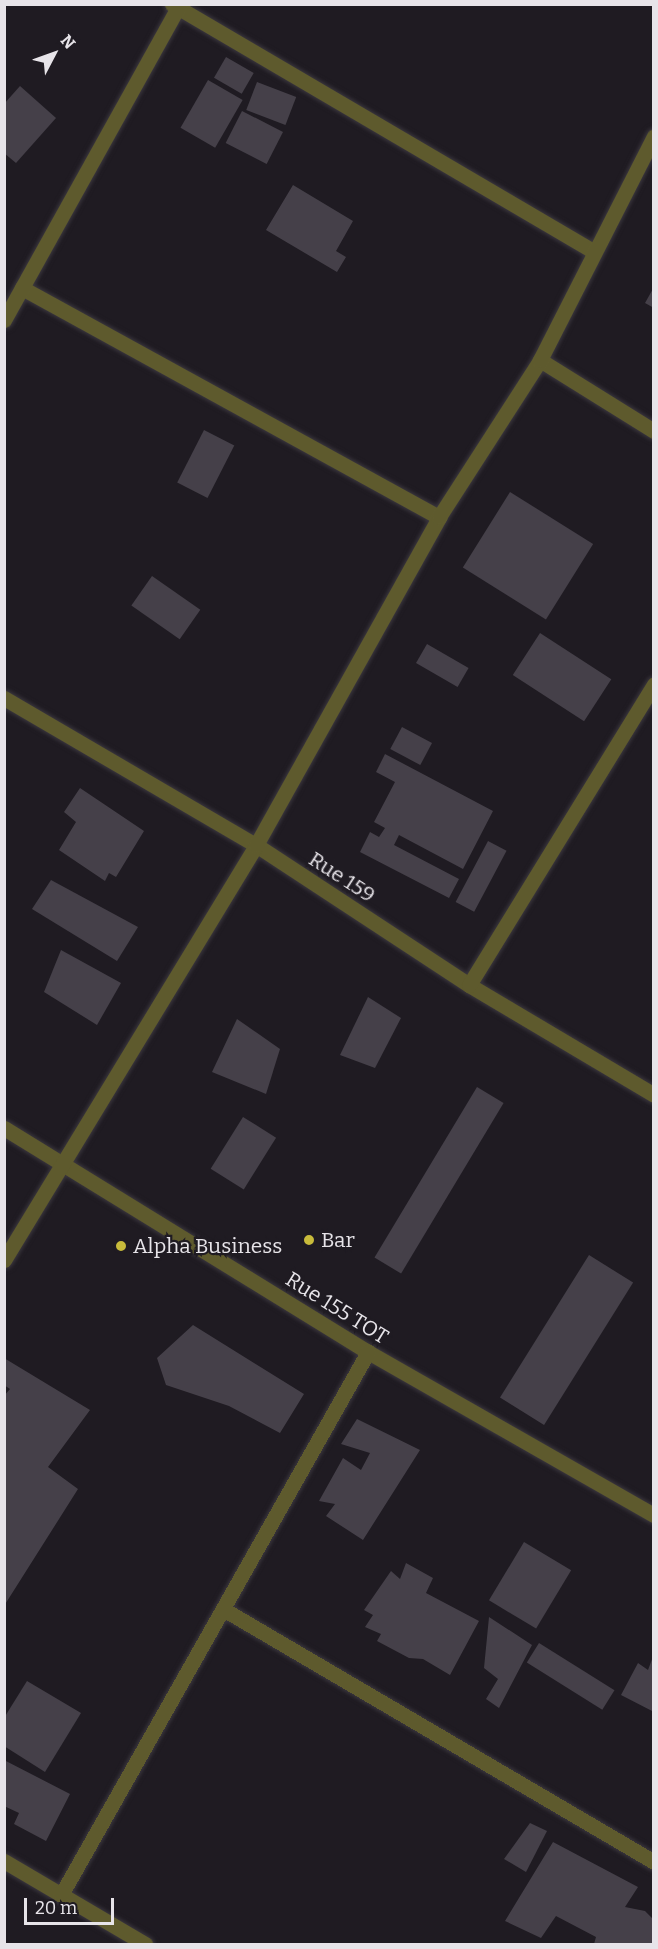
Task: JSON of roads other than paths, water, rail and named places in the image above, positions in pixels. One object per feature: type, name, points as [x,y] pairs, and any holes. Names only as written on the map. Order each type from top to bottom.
[{"type":"street","points":[[4,320],[177,6],[593,251]]},
{"type":"street","points":[[4,1260],[255,845],[439,517],[540,360],[593,251],[654,136]]},
{"type":"street","points":[[22,288],[439,517]]},
{"type":"street","points":[[540,360],[654,431]]},
{"type":"street","points":[[469,985],[654,684]]},
{"type":"street","name":"Rue 159","points":[[4,698],[255,845],[469,985],[654,1095]]},
{"type":"street","name":"Rue 155 TOT","points":[[4,1128],[368,1352],[654,1515]]},
{"type":"street","points":[[61,1895],[368,1352]]},
{"type":"street","points":[[223,1609],[654,1862]]},
{"type":"street","points":[[4,1861],[145,1944]]},
{"type":"place","name":"Bar","points":[[309,1240]]},
{"type":"place","name":"Alpha Business","points":[[121,1246]]}]
